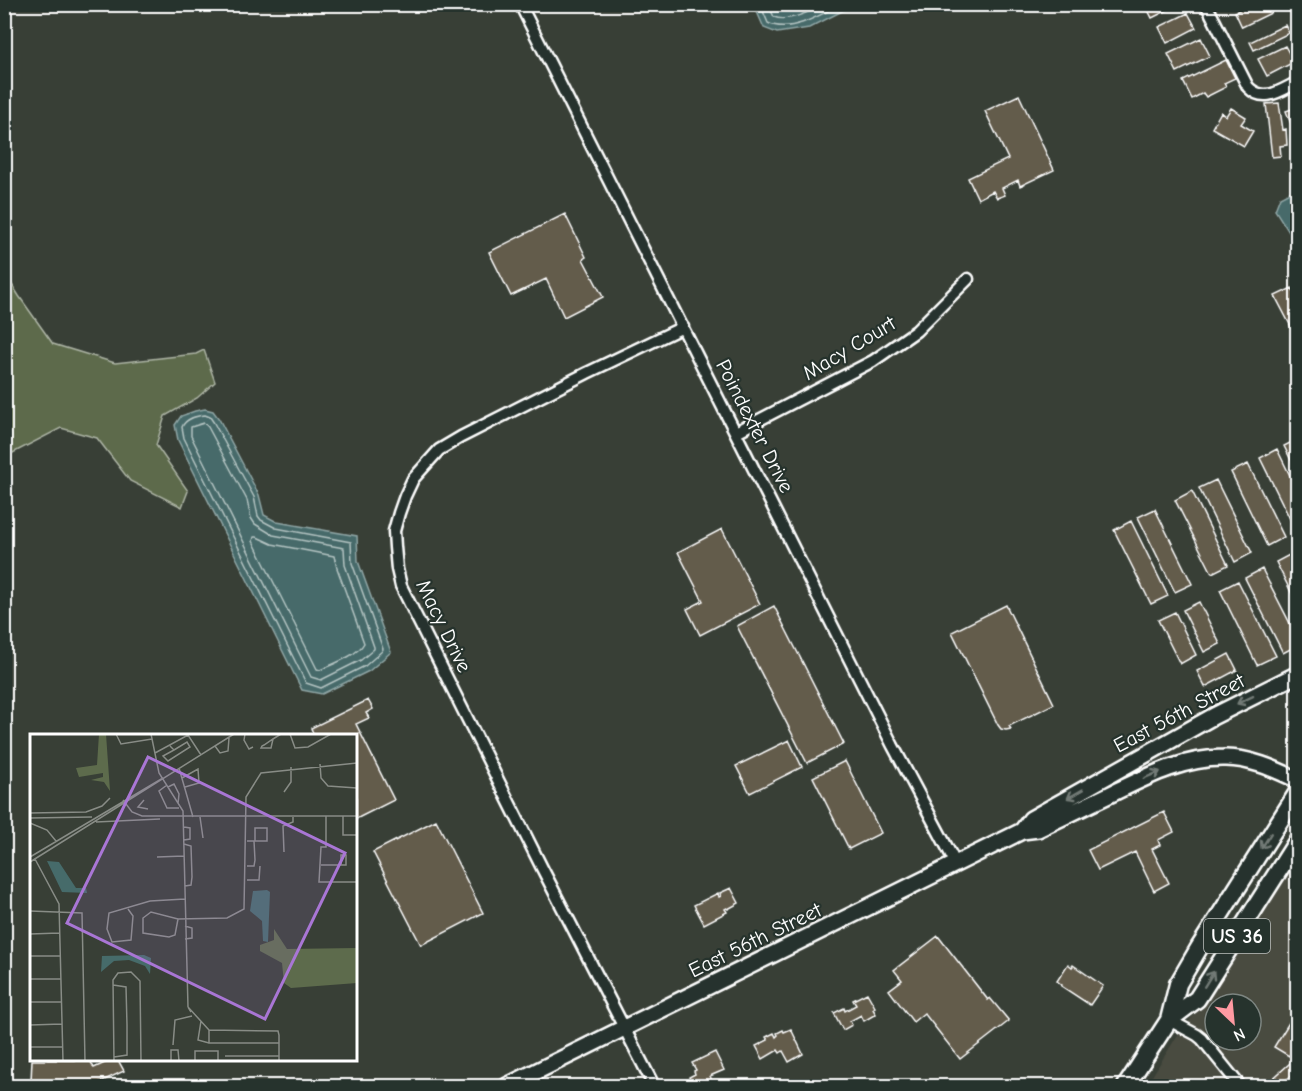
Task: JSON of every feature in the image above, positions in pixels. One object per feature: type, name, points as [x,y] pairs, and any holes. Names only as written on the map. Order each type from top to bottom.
[{"type":"main road","name":"East 56th Street","points":[[1022,831],[1031,819],[1117,770],[1214,716],[1298,674]]},
{"type":"main road","name":"East 56th Street","points":[[507,1086],[1022,831],[1038,829],[1179,764],[1222,758],[1244,760],[1298,780]]},
{"type":"main road","name":"US 36","points":[[1126,1086],[1169,1020],[1178,984],[1199,948],[1298,792]]},
{"type":"main road","name":"US 36","points":[[1169,1020],[1197,999],[1298,840]]},
{"type":"street","name":"Poindexter Drive","points":[[520,4],[893,746],[956,864]]},
{"type":"street","points":[[1206,4],[1252,92],[1270,95],[1298,81]]},
{"type":"street","name":"Macy Court","points":[[736,432],[873,361],[916,331],[968,279]]},
{"type":"street","name":"Macy Drive","points":[[654,1086],[401,586],[394,547],[394,531],[413,479],[439,450],[587,373],[683,327]]},
{"type":"street","points":[[1169,1020],[1202,1039],[1240,1086]]},
{"type":"shaded area","points":[[1297,855],[1297,1086],[1146,1086],[1177,1036],[1203,1004],[1203,1052],[1263,1052],[1263,992],[1211,992]]},
{"type":"green space","points":[[4,272],[53,344],[115,363],[196,354],[204,350],[215,382],[197,398],[165,416],[156,445],[188,491],[182,507],[130,481],[97,438],[61,428],[5,457]]},
{"type":"water","points":[[754,5],[854,5],[809,28],[777,33],[764,28]]},
{"type":"water","points":[[1297,188],[1297,228],[1289,232],[1275,210],[1280,197]]},
{"type":"water","points":[[205,409],[213,411],[219,419],[259,495],[264,515],[277,522],[357,536],[358,561],[391,652],[369,671],[322,694],[302,690],[178,440],[175,425],[181,416]]},
{"type":"building","points":[[1145,4],[1180,4],[1152,18]]},
{"type":"building","points":[[1251,4],[1267,4],[1271,13],[1242,27],[1235,12]]},
{"type":"building","points":[[1188,13],[1196,28],[1167,43],[1159,27]]},
{"type":"building","points":[[1285,25],[1289,33],[1254,50],[1250,42]]},
{"type":"building","points":[[1201,38],[1210,56],[1177,72],[1168,54]]},
{"type":"building","points":[[1285,46],[1294,62],[1267,76],[1258,59]]},
{"type":"building","points":[[1226,60],[1235,78],[1224,83],[1226,87],[1206,97],[1203,93],[1192,99],[1183,81]]},
{"type":"building","points":[[1019,95],[1054,170],[1020,186],[1018,180],[1002,188],[1005,195],[997,198],[993,191],[978,199],[968,178],[1008,159],[985,111]]},
{"type":"building","points":[[1279,103],[1283,130],[1286,129],[1287,145],[1280,146],[1281,156],[1272,157],[1266,104]]},
{"type":"building","points":[[1298,107],[1298,142],[1286,111]]},
{"type":"building","points":[[1231,108],[1246,117],[1241,124],[1253,131],[1244,146],[1212,128],[1221,112],[1226,116]]},
{"type":"building","points":[[565,214],[586,257],[583,259],[603,297],[564,317],[546,279],[511,296],[489,252]]},
{"type":"building","points":[[1292,288],[1298,299],[1298,340],[1275,296]]},
{"type":"building","points":[[1298,439],[1298,474],[1284,446]]},
{"type":"building","points":[[1277,449],[1298,492],[1298,530],[1296,531],[1260,458]]},
{"type":"building","points":[[1248,464],[1284,537],[1267,546],[1231,472]]},
{"type":"building","points":[[1216,480],[1252,553],[1235,562],[1199,488]]},
{"type":"building","points":[[1192,491],[1228,565],[1212,573],[1175,500]]},
{"type":"building","points":[[1155,509],[1192,584],[1175,592],[1138,517]]},
{"type":"building","points":[[1131,521],[1168,596],[1151,604],[1114,530]]},
{"type":"building","points":[[722,529],[760,604],[700,635],[687,609],[703,601],[678,552]]},
{"type":"building","points":[[1293,553],[1298,562],[1298,606],[1276,562]]},
{"type":"building","points":[[1262,569],[1298,639],[1298,645],[1283,653],[1245,578]]},
{"type":"building","points":[[1238,581],[1276,656],[1257,665],[1220,590]]},
{"type":"building","points":[[1199,602],[1220,644],[1204,652],[1183,610]]},
{"type":"building","points":[[1006,605],[1054,704],[1009,726],[1011,729],[1006,730],[1001,729],[998,725],[952,632]]},
{"type":"building","points":[[774,606],[844,744],[807,763],[737,626]]},
{"type":"building","points":[[1175,612],[1196,655],[1180,664],[1158,620]]},
{"type":"building","points":[[1229,654],[1237,670],[1205,687],[1197,671]]},
{"type":"building","points":[[368,700],[373,709],[366,713],[369,718],[356,724],[394,800],[357,818],[357,734],[313,734],[311,728]]},
{"type":"building","points":[[789,740],[802,767],[750,793],[736,766]]},
{"type":"building","points":[[845,761],[881,833],[849,849],[813,777]]},
{"type":"building","points":[[1164,812],[1174,832],[1158,840],[1160,845],[1152,849],[1169,883],[1154,891],[1135,852],[1098,870],[1088,850]]},
{"type":"building","points":[[436,820],[483,913],[421,945],[373,852]]},
{"type":"building","points":[[731,888],[739,903],[725,909],[727,912],[704,924],[694,905],[718,893],[719,897],[720,893]]},
{"type":"building","points":[[938,936],[988,1000],[990,998],[1009,1021],[960,1059],[924,1013],[913,1022],[889,990],[902,980],[894,970]]},
{"type":"building","points":[[1068,964],[1072,967],[1073,965],[1103,986],[1090,1005],[1057,981]]},
{"type":"building","points":[[867,993],[875,1007],[873,1009],[876,1014],[864,1021],[861,1015],[850,1021],[852,1025],[843,1030],[834,1013],[844,1008],[845,1011],[856,1005],[853,1000]]},
{"type":"building","points":[[1290,1021],[1298,1026],[1298,1042],[1289,1056],[1274,1047]]},
{"type":"building","points":[[791,1029],[803,1054],[789,1062],[783,1051],[780,1053],[778,1050],[763,1059],[756,1046],[768,1040],[766,1037],[774,1033],[776,1037],[777,1033]]},
{"type":"building","points":[[715,1052],[724,1070],[710,1076],[712,1081],[693,1086],[689,1077],[695,1074],[696,1070],[692,1063]]},
{"type":"building","points":[[1298,1056],[1298,1070],[1279,1086],[1272,1086],[1268,1083]]},
{"type":"building","points":[[32,1061],[92,1061],[94,1068],[109,1061],[119,1061],[124,1071],[100,1082],[102,1086],[44,1086],[31,1081]]}]
